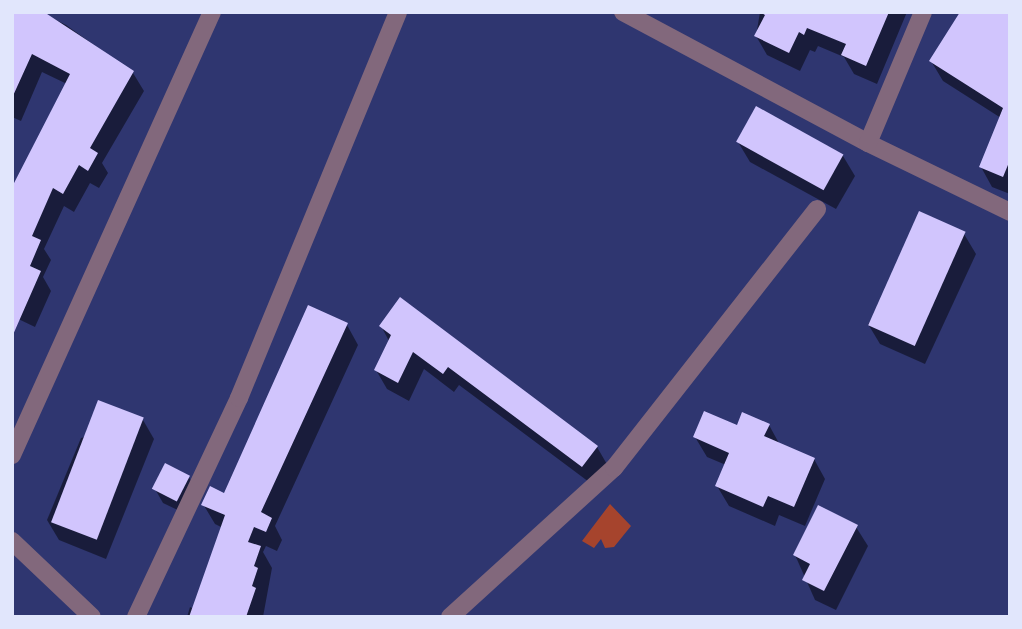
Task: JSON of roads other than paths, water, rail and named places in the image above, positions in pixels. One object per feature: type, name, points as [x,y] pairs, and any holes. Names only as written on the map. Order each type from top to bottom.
[{"type":"street","points":[[12,455],[212,12]]},
{"type":"street","points":[[136,617],[239,398],[398,12]]},
{"type":"street","points":[[624,12],[868,143],[1010,212]]},
{"type":"street","points":[[868,143],[923,12]]},
{"type":"street","points":[[450,617],[614,468],[817,209]]},
{"type":"street","points":[[12,541],[92,617]]}]
